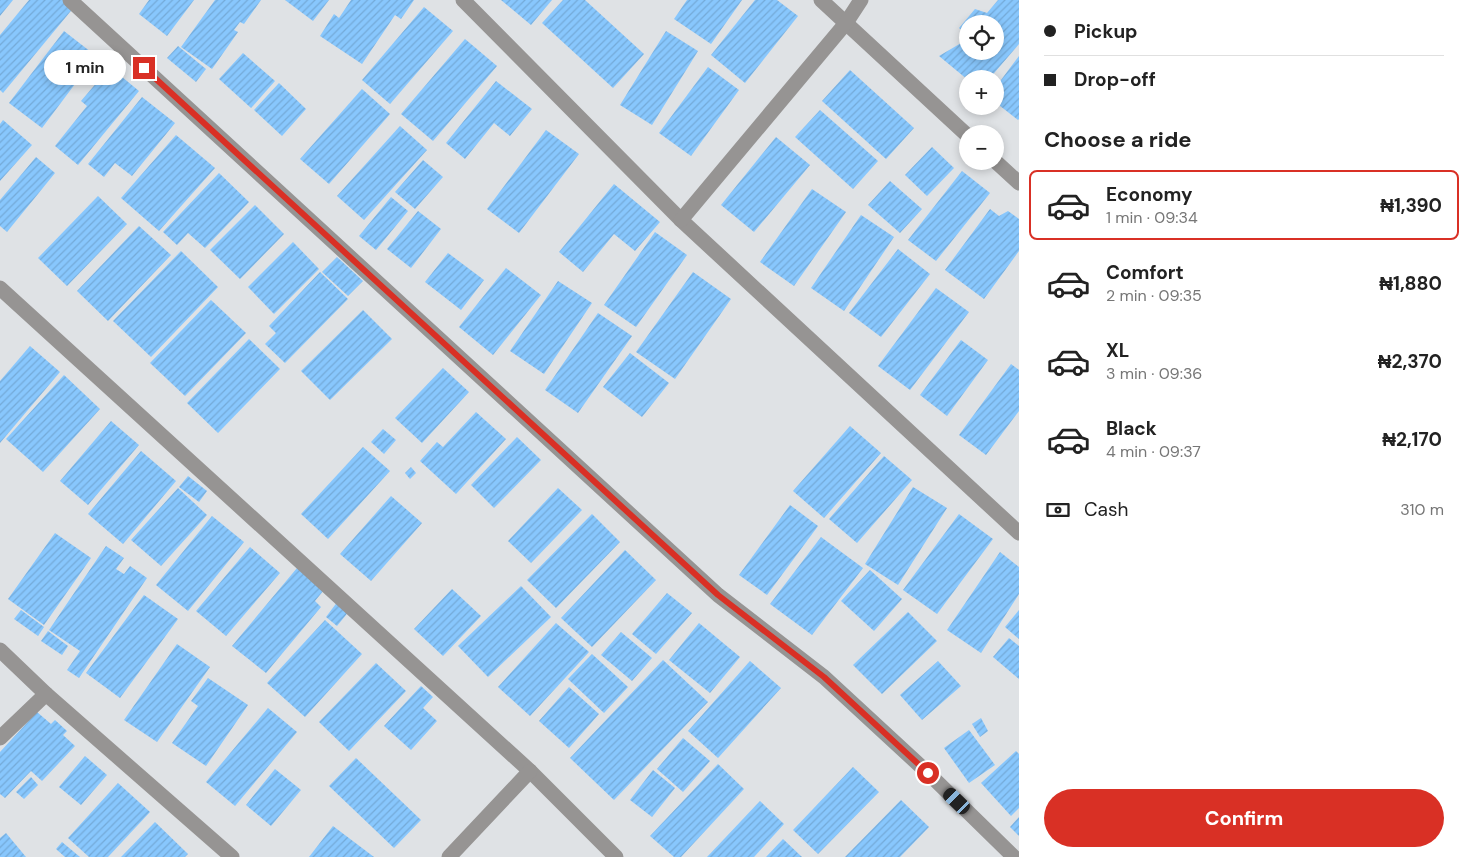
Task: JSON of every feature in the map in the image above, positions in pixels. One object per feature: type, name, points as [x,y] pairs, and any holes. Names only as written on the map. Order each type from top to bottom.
[{"type":"street","points":[[70,0],[718,595],[824,677],[928,773],[1014,857]]},
{"type":"street","points":[[463,0],[681,220],[1019,533]]},
{"type":"street","points":[[821,0],[959,128]]},
{"type":"street","points":[[681,220],[846,24],[861,0]]},
{"type":"street","points":[[1004,169],[1019,183]]},
{"type":"street","points":[[0,288],[530,771],[616,857]]},
{"type":"street","points":[[0,650],[46,694],[232,857]]},
{"type":"street","points":[[0,738],[46,694]]},
{"type":"street","points":[[448,857],[530,771]]},
{"type":"building","points":[[0,0],[13,0],[0,16]]},
{"type":"building","points":[[29,0],[67,0],[75,6],[3,93],[0,90],[0,35]]},
{"type":"building","points":[[149,0],[194,0],[167,36],[139,14]]},
{"type":"building","points":[[215,0],[261,0],[244,24],[240,22],[234,30],[238,32],[212,69],[181,47]]},
{"type":"building","points":[[285,0],[329,0],[313,21]]},
{"type":"building","points":[[351,0],[414,0],[401,19],[395,15],[362,64],[320,36],[334,14],[339,18]]},
{"type":"building","points":[[501,0],[552,0],[531,25]]},
{"type":"building","points":[[563,0],[585,0],[644,54],[613,88],[542,23]]},
{"type":"building","points":[[687,0],[742,0],[711,44],[674,19]]},
{"type":"building","points":[[755,0],[777,0],[798,16],[745,83],[711,55]]},
{"type":"building","points":[[998,0],[1019,0],[1019,44],[997,70],[959,70],[959,73],[939,56],[959,44],[959,60],[1004,60],[1004,15],[970,15],[975,9],[987,13]]},
{"type":"building","points":[[424,7],[453,31],[390,104],[362,80]]},
{"type":"building","points":[[64,31],[96,56],[42,128],[9,103]]},
{"type":"building","points":[[666,31],[698,51],[652,125],[620,105]]},
{"type":"building","points":[[465,39],[497,66],[433,141],[401,114]]},
{"type":"building","points":[[178,46],[206,69],[196,82],[167,58]]},
{"type":"building","points":[[243,53],[275,81],[251,108],[219,79]]},
{"type":"building","points":[[1019,56],[1018,120],[1004,109],[1004,76]]},
{"type":"building","points":[[110,67],[139,91],[78,165],[55,146],[87,106],[81,101]]},
{"type":"building","points":[[708,67],[739,90],[691,156],[659,133]]},
{"type":"building","points":[[850,70],[914,128],[886,159],[822,101]]},
{"type":"building","points":[[496,81],[532,109],[510,136],[494,123],[465,159],[446,143]]},
{"type":"building","points":[[279,83],[306,109],[282,136],[254,110]]},
{"type":"building","points":[[362,89],[390,114],[329,184],[300,159]]},
{"type":"building","points":[[142,97],[175,123],[132,176],[115,163],[104,177],[88,164]]},
{"type":"building","points":[[820,110],[878,161],[853,189],[795,137]]},
{"type":"building","points":[[3,120],[32,145],[0,181],[0,124]]},
{"type":"building","points":[[400,126],[427,150],[364,220],[337,196]]},
{"type":"building","points":[[546,130],[579,154],[519,233],[487,209]]},
{"type":"building","points":[[176,135],[215,168],[159,231],[121,198]]},
{"type":"building","points":[[776,137],[810,165],[754,232],[721,205]]},
{"type":"building","points":[[932,147],[954,168],[927,196],[905,175]]},
{"type":"building","points":[[36,157],[55,173],[7,232],[0,226],[0,200]]},
{"type":"building","points":[[423,160],[443,177],[415,209],[395,192]]},
{"type":"building","points":[[962,171],[990,193],[936,261],[908,240]]},
{"type":"building","points":[[219,173],[249,202],[205,248],[188,233],[177,245],[163,232]]},
{"type":"building","points":[[890,181],[922,209],[900,233],[868,205]]},
{"type":"building","points":[[614,184],[660,222],[635,251],[614,234],[583,272],[559,252]]},
{"type":"building","points":[[812,189],[846,212],[794,286],[760,262]]},
{"type":"building","points":[[98,196],[127,224],[67,286],[38,258]]},
{"type":"building","points":[[391,197],[408,211],[376,250],[359,236]]},
{"type":"building","points":[[255,205],[284,234],[240,279],[210,250]]},
{"type":"building","points":[[990,209],[999,216],[1008,211],[1019,219],[1019,251],[984,299],[945,270]]},
{"type":"building","points":[[418,211],[441,229],[411,268],[387,249]]},
{"type":"building","points":[[861,215],[894,237],[844,311],[811,288]]},
{"type":"building","points":[[139,226],[171,255],[108,321],[77,291]]},
{"type":"building","points":[[655,232],[687,255],[636,327],[604,305]]},
{"type":"building","points":[[293,242],[319,269],[274,314],[248,287]]},
{"type":"building","points":[[898,249],[930,274],[881,337],[849,313]]},
{"type":"building","points":[[181,251],[218,287],[151,357],[113,321]]},
{"type":"building","points":[[448,253],[484,280],[461,310],[425,282]]},
{"type":"building","points":[[337,257],[363,281],[348,296],[322,272]]},
{"type":"building","points":[[506,268],[541,295],[493,355],[459,327]]},
{"type":"building","points":[[320,272],[348,299],[285,363],[265,344],[276,333],[269,326]]},
{"type":"building","points":[[693,272],[731,299],[675,379],[636,352]]},
{"type":"building","points":[[558,281],[592,303],[544,374],[510,351]]},
{"type":"building","points":[[936,288],[969,312],[910,390],[878,366]]},
{"type":"building","points":[[211,300],[246,333],[185,396],[150,363]]},
{"type":"building","points":[[363,310],[392,339],[330,400],[301,371]]},
{"type":"building","points":[[598,313],[632,336],[578,413],[545,390]]},
{"type":"building","points":[[249,339],[280,369],[218,433],[187,403]]},
{"type":"building","points":[[961,340],[988,360],[947,416],[920,395]]},
{"type":"building","points":[[30,346],[60,372],[0,443],[0,381]]},
{"type":"building","points":[[630,353],[669,383],[642,417],[603,387]]},
{"type":"building","points":[[1011,364],[1019,370],[1019,411],[986,455],[959,435]]},
{"type":"building","points":[[443,368],[469,392],[422,443],[395,418]]},
{"type":"building","points":[[64,375],[100,409],[43,472],[6,439]]},
{"type":"building","points":[[476,412],[506,439],[456,494],[420,461],[437,442],[443,447]]},
{"type":"building","points":[[111,421],[139,445],[88,505],[60,481]]},
{"type":"building","points":[[850,426],[881,453],[824,518],[793,491]]},
{"type":"building","points":[[383,429],[396,440],[384,454],[371,442]]},
{"type":"building","points":[[517,437],[541,460],[494,508],[471,485]]},
{"type":"building","points":[[363,447],[390,471],[328,539],[301,514]]},
{"type":"building","points":[[141,451],[176,481],[123,544],[88,514]]},
{"type":"building","points":[[884,456],[912,480],[857,543],[829,519]]},
{"type":"building","points":[[411,467],[416,473],[410,479],[405,473]]},
{"type":"building","points":[[188,476],[207,491],[199,502],[179,487]]},
{"type":"building","points":[[913,487],[947,508],[898,585],[865,564]]},
{"type":"building","points":[[178,488],[207,515],[161,566],[131,540]]},
{"type":"building","points":[[558,488],[582,510],[531,563],[508,541]]},
{"type":"building","points":[[391,496],[422,523],[371,581],[340,554]]},
{"type":"building","points":[[790,505],[818,526],[767,595],[739,575]]},
{"type":"building","points":[[592,514],[620,542],[556,608],[527,580]]},
{"type":"building","points":[[959,514],[993,539],[937,614],[903,590]]},
{"type":"building","points":[[212,516],[244,542],[188,611],[156,585]]},
{"type":"building","points":[[55,533],[91,558],[44,625],[8,599]]},
{"type":"building","points":[[821,537],[863,568],[812,635],[770,604]]},
{"type":"building","points":[[106,546],[124,558],[116,569],[124,574],[130,566],[147,578],[79,678],[67,670],[80,651],[49,630]]},
{"type":"building","points":[[250,547],[280,573],[226,636],[196,611]]},
{"type":"building","points":[[625,550],[656,580],[592,647],[561,618]]},
{"type":"building","points":[[1000,552],[1019,567],[1019,594],[981,653],[947,630]]},
{"type":"building","points":[[297,568],[324,590],[315,601],[321,607],[266,673],[232,646]]},
{"type":"building","points":[[870,570],[902,599],[874,631],[841,601]]},
{"type":"building","points":[[521,586],[551,617],[488,677],[458,646]]},
{"type":"building","points":[[452,589],[481,616],[443,656],[414,629]]},
{"type":"building","points":[[667,593],[692,613],[656,654],[632,634]]},
{"type":"building","points":[[144,595],[178,619],[120,698],[86,673]]},
{"type":"building","points":[[338,601],[350,610],[337,626],[326,617]]},
{"type":"building","points":[[21,610],[44,627],[38,636],[14,619]]},
{"type":"building","points":[[1019,610],[1019,639],[1005,627]]},
{"type":"building","points":[[908,612],[937,641],[882,694],[853,665]]},
{"type":"building","points":[[325,620],[362,654],[305,717],[267,683]]},
{"type":"building","points":[[556,623],[589,652],[530,716],[498,687]]},
{"type":"building","points":[[699,623],[740,657],[710,693],[669,660]]},
{"type":"building","points":[[48,631],[68,646],[62,655],[41,641]]},
{"type":"building","points":[[621,632],[652,658],[632,681],[601,655]]},
{"type":"building","points":[[1009,638],[1019,646],[1019,679],[993,657]]},
{"type":"building","points":[[177,644],[210,667],[157,742],[124,720]]},
{"type":"building","points":[[592,654],[628,687],[604,713],[568,679]]},
{"type":"building","points":[[663,660],[708,702],[614,800],[570,758]]},
{"type":"building","points":[[750,661],[781,688],[718,758],[688,731]]},
{"type":"building","points":[[938,661],[961,686],[922,720],[900,695]]},
{"type":"building","points":[[376,663],[406,691],[349,751],[319,722]]},
{"type":"building","points":[[208,678],[248,705],[206,766],[172,743],[198,706],[191,701]]},
{"type":"building","points":[[421,686],[433,697],[423,708],[437,721],[411,750],[384,726]]},
{"type":"building","points":[[569,687],[599,714],[569,748],[539,721]]},
{"type":"building","points":[[268,708],[297,732],[235,806],[206,782]]},
{"type":"building","points":[[37,712],[51,724],[55,720],[67,731],[63,735],[75,746],[42,781],[31,771],[5,798],[0,794],[0,752]]},
{"type":"building","points":[[981,718],[988,731],[980,737],[972,724]]},
{"type":"building","points":[[969,730],[995,765],[969,783],[944,748]]},
{"type":"building","points":[[683,738],[710,761],[683,792],[657,769]]},
{"type":"building","points":[[1016,751],[1019,754],[1019,808],[1011,816],[981,783]]},
{"type":"building","points":[[85,756],[107,775],[81,805],[59,787]]},
{"type":"building","points":[[356,758],[421,820],[394,848],[329,786]]},
{"type":"building","points":[[718,764],[744,789],[681,857],[674,857],[650,836]]},
{"type":"building","points":[[853,767],[879,792],[818,854],[793,830]]},
{"type":"building","points":[[275,769],[301,790],[271,826],[246,805]]},
{"type":"building","points":[[653,770],[675,788],[652,817],[630,800]]},
{"type":"building","points":[[31,777],[38,785],[24,799],[16,792]]},
{"type":"building","points":[[118,783],[150,812],[108,857],[89,857],[68,838]]},
{"type":"building","points":[[901,800],[929,827],[900,857],[845,857]]},
{"type":"building","points":[[760,801],[784,824],[754,857],[707,857]]},
{"type":"building","points":[[1019,817],[1019,836],[1010,827]]},
{"type":"building","points":[[155,822],[188,854],[185,857],[121,857]]},
{"type":"building","points":[[333,826],[374,857],[309,857]]},
{"type":"building","points":[[6,833],[26,857],[0,857],[0,838]]},
{"type":"building","points":[[783,839],[802,857],[766,857]]},
{"type":"building","points":[[62,842],[80,857],[65,857],[56,849]]},
{"type":"route","points":[[144,68],[718,595],[824,677],[928,773]]}]
